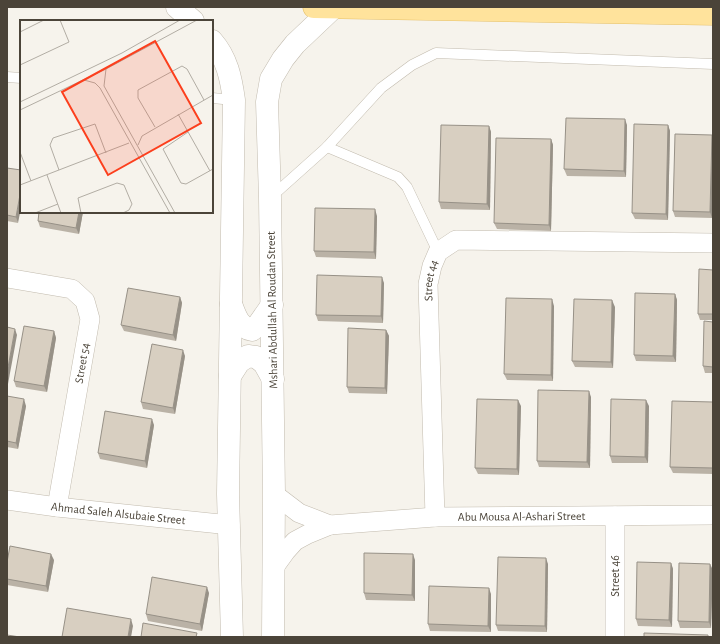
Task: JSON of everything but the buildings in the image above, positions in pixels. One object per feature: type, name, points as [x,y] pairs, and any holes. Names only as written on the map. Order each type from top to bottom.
[{"type":"main road","points":[[324,8],[713,14]]},
{"type":"street","points":[[177,7],[192,20]]},
{"type":"street","name":"Mshari Abdullah Al Roudan Street","points":[[273,637],[273,379],[267,102],[271,79],[283,59],[324,8]]},
{"type":"street","points":[[213,42],[224,59],[231,79],[234,100],[228,494],[232,637]]},
{"type":"street","name":"Street 44","points":[[435,517],[428,284],[432,266],[438,252],[456,240],[713,243]]},
{"type":"street","name":"Street 54","points":[[7,278],[72,289],[85,301],[90,319],[57,507]]},
{"type":"street","points":[[231,304],[237,320],[247,329],[252,330],[258,325],[272,305]]},
{"type":"street","points":[[230,376],[239,362],[248,356],[256,357],[264,363],[273,379]]},
{"type":"street","name":"Abu Mousa Al-Ashari Street","points":[[274,494],[298,513],[330,525]]},
{"type":"street","name":"Ahmad Saleh Alsubaie Street","points":[[7,500],[57,507],[230,525]]},
{"type":"street","name":"Abu Mousa Al-Ashari Street","points":[[273,569],[286,551],[296,541],[308,534],[330,525],[435,517],[713,515]]},
{"type":"street","name":"Street 46","points":[[615,516],[615,637]]},
{"type":"lane","points":[[270,198],[327,147],[381,88],[412,65],[436,53],[713,64]]},
{"type":"lane","points":[[7,77],[20,78]]},
{"type":"lane","points":[[213,98],[234,100]]},
{"type":"lane","points":[[327,147],[398,176],[407,187],[438,252]]}]
